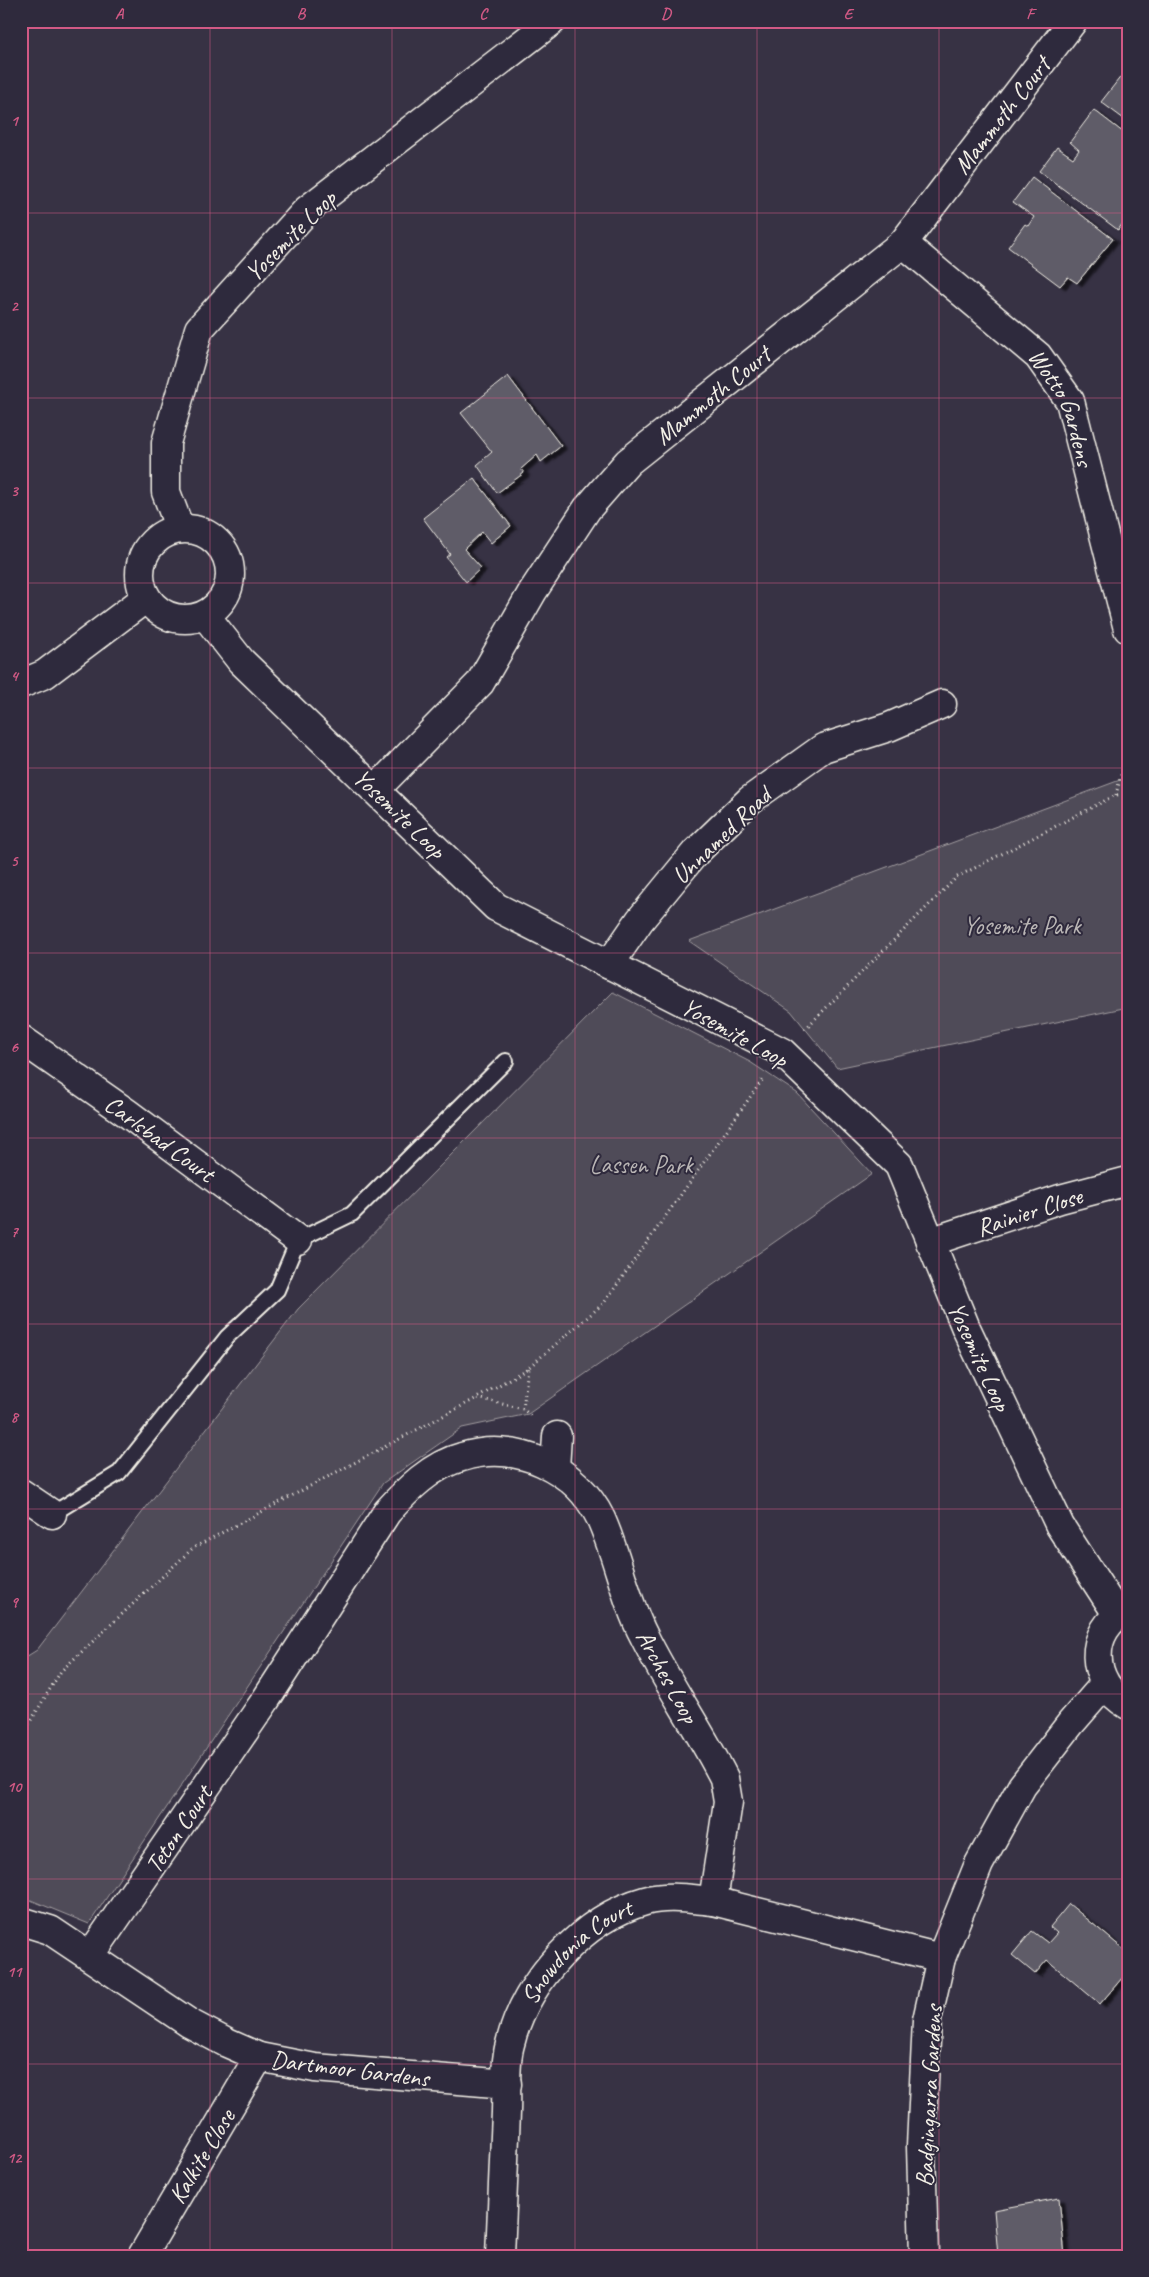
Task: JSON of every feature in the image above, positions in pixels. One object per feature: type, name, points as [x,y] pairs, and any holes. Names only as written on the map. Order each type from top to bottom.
[{"type":"street","name":"Yosemite Loop","points":[[180,530],[166,492],[166,443],[199,329],[307,210],[552,21]]},
{"type":"street","name":"Mammoth Court","points":[[376,789],[480,683],[532,591],[587,509],[628,462],[903,243],[1073,21]]},
{"type":"street","name":"Wotto Gardens","points":[[903,243],[1038,356],[1070,401],[1128,629]]},
{"type":"street","points":[[180,530],[194,530],[207,535],[218,544],[226,555],[230,568],[230,583],[216,607],[205,615],[192,619],[172,618],[155,609],[146,598],[141,584],[140,569],[144,554],[153,542],[166,534],[180,530]]},
{"type":"street","points":[[21,684],[45,674],[146,598]]},
{"type":"street","name":"Yosemite Loop","points":[[205,615],[241,661],[376,789],[496,907],[782,1052],[899,1165],[966,1328],[1060,1526],[1122,1611]]},
{"type":"street","name":"Unnamed Road","points":[[609,965],[640,920],[696,853],[750,800],[824,748],[889,727],[942,704]]},
{"type":"street","name":"Carlsbad Court","points":[[21,1039],[127,1112],[298,1240]]},
{"type":"street","name":"Rainier Close","points":[[930,1242],[1060,1199],[1128,1180]]},
{"type":"street","points":[[555,1468],[557,1436]]},
{"type":"street","name":"Arches Loop","points":[[265,1701],[387,1512],[410,1487],[434,1470],[461,1457],[494,1451],[523,1454],[555,1468],[581,1488],[601,1519],[643,1635],[724,1778],[728,1802],[712,1901]]},
{"type":"street","points":[[21,1494],[52,1514]]},
{"type":"street","points":[[1122,1611],[1104,1629],[1098,1647],[1098,1667],[1104,1685],[1116,1699],[1128,1706]]},
{"type":"street","name":"Badgingarra Gardens","points":[[924,2256],[921,2146],[928,2020],[941,1958],[979,1864],[1022,1786],[1071,1722],[1104,1685]]},
{"type":"street","name":"Teton Court","points":[[90,1956],[265,1701]]},
{"type":"street","name":"Snowdonia Court","points":[[500,2256],[509,2045],[525,2001],[550,1967],[579,1936],[614,1914],[645,1901],[676,1897],[712,1901],[941,1958]]},
{"type":"street","name":"Dartmoor Gardens","points":[[21,1921],[50,1930],[188,2023],[260,2057],[315,2068],[507,2084]]},
{"type":"street","name":"Kalkite Close","points":[[142,2256],[260,2057]]},
{"type":"lane","points":[[52,1514],[119,1473],[227,1337],[277,1290],[298,1240],[352,1214],[506,1061]]},
{"type":"path","points":[[1116,795],[1128,747]]},
{"type":"path","points":[[21,1737],[61,1671],[193,1548],[478,1398],[528,1368],[604,1303],[782,1052],[956,877],[1116,795],[1128,794]]},
{"type":"path","points":[[523,1409],[528,1368]]},
{"type":"path","points":[[478,1398],[523,1409],[557,1436]]},
{"type":"green space","name":"Yosemite Park","points":[[1128,777],[1128,1007],[837,1068],[791,1011],[689,941]]},
{"type":"green space","name":"Lassen Park","points":[[613,992],[750,1062],[797,1093],[872,1174],[528,1414],[462,1428],[383,1483],[89,1924],[21,1896],[21,1660],[37,1650],[298,1309]]},
{"type":"building","points":[[1122,75],[1128,78],[1128,122],[1101,102]]},
{"type":"building","points":[[1094,110],[1128,136],[1128,216],[1118,230],[1039,171],[1057,147],[1073,158],[1079,150],[1070,142]]},
{"type":"building","points":[[1032,177],[1113,239],[1077,283],[1068,277],[1060,286],[1008,247],[1025,224],[1028,226],[1034,217],[1013,202]]},
{"type":"building","points":[[508,376],[561,446],[541,462],[537,455],[521,469],[524,473],[497,493],[477,465],[492,452],[461,413]]},
{"type":"building","points":[[474,478],[511,526],[491,543],[482,532],[464,549],[481,568],[466,582],[446,557],[450,554],[423,518]]},
{"type":"building","points":[[1069,1904],[1128,1953],[1128,1971],[1100,2004],[1047,1960],[1035,1974],[1012,1955],[1032,1931],[1048,1943],[1057,1933],[1050,1927]]},
{"type":"building","points":[[1059,2198],[1065,2256],[998,2256],[994,2210]]}]
